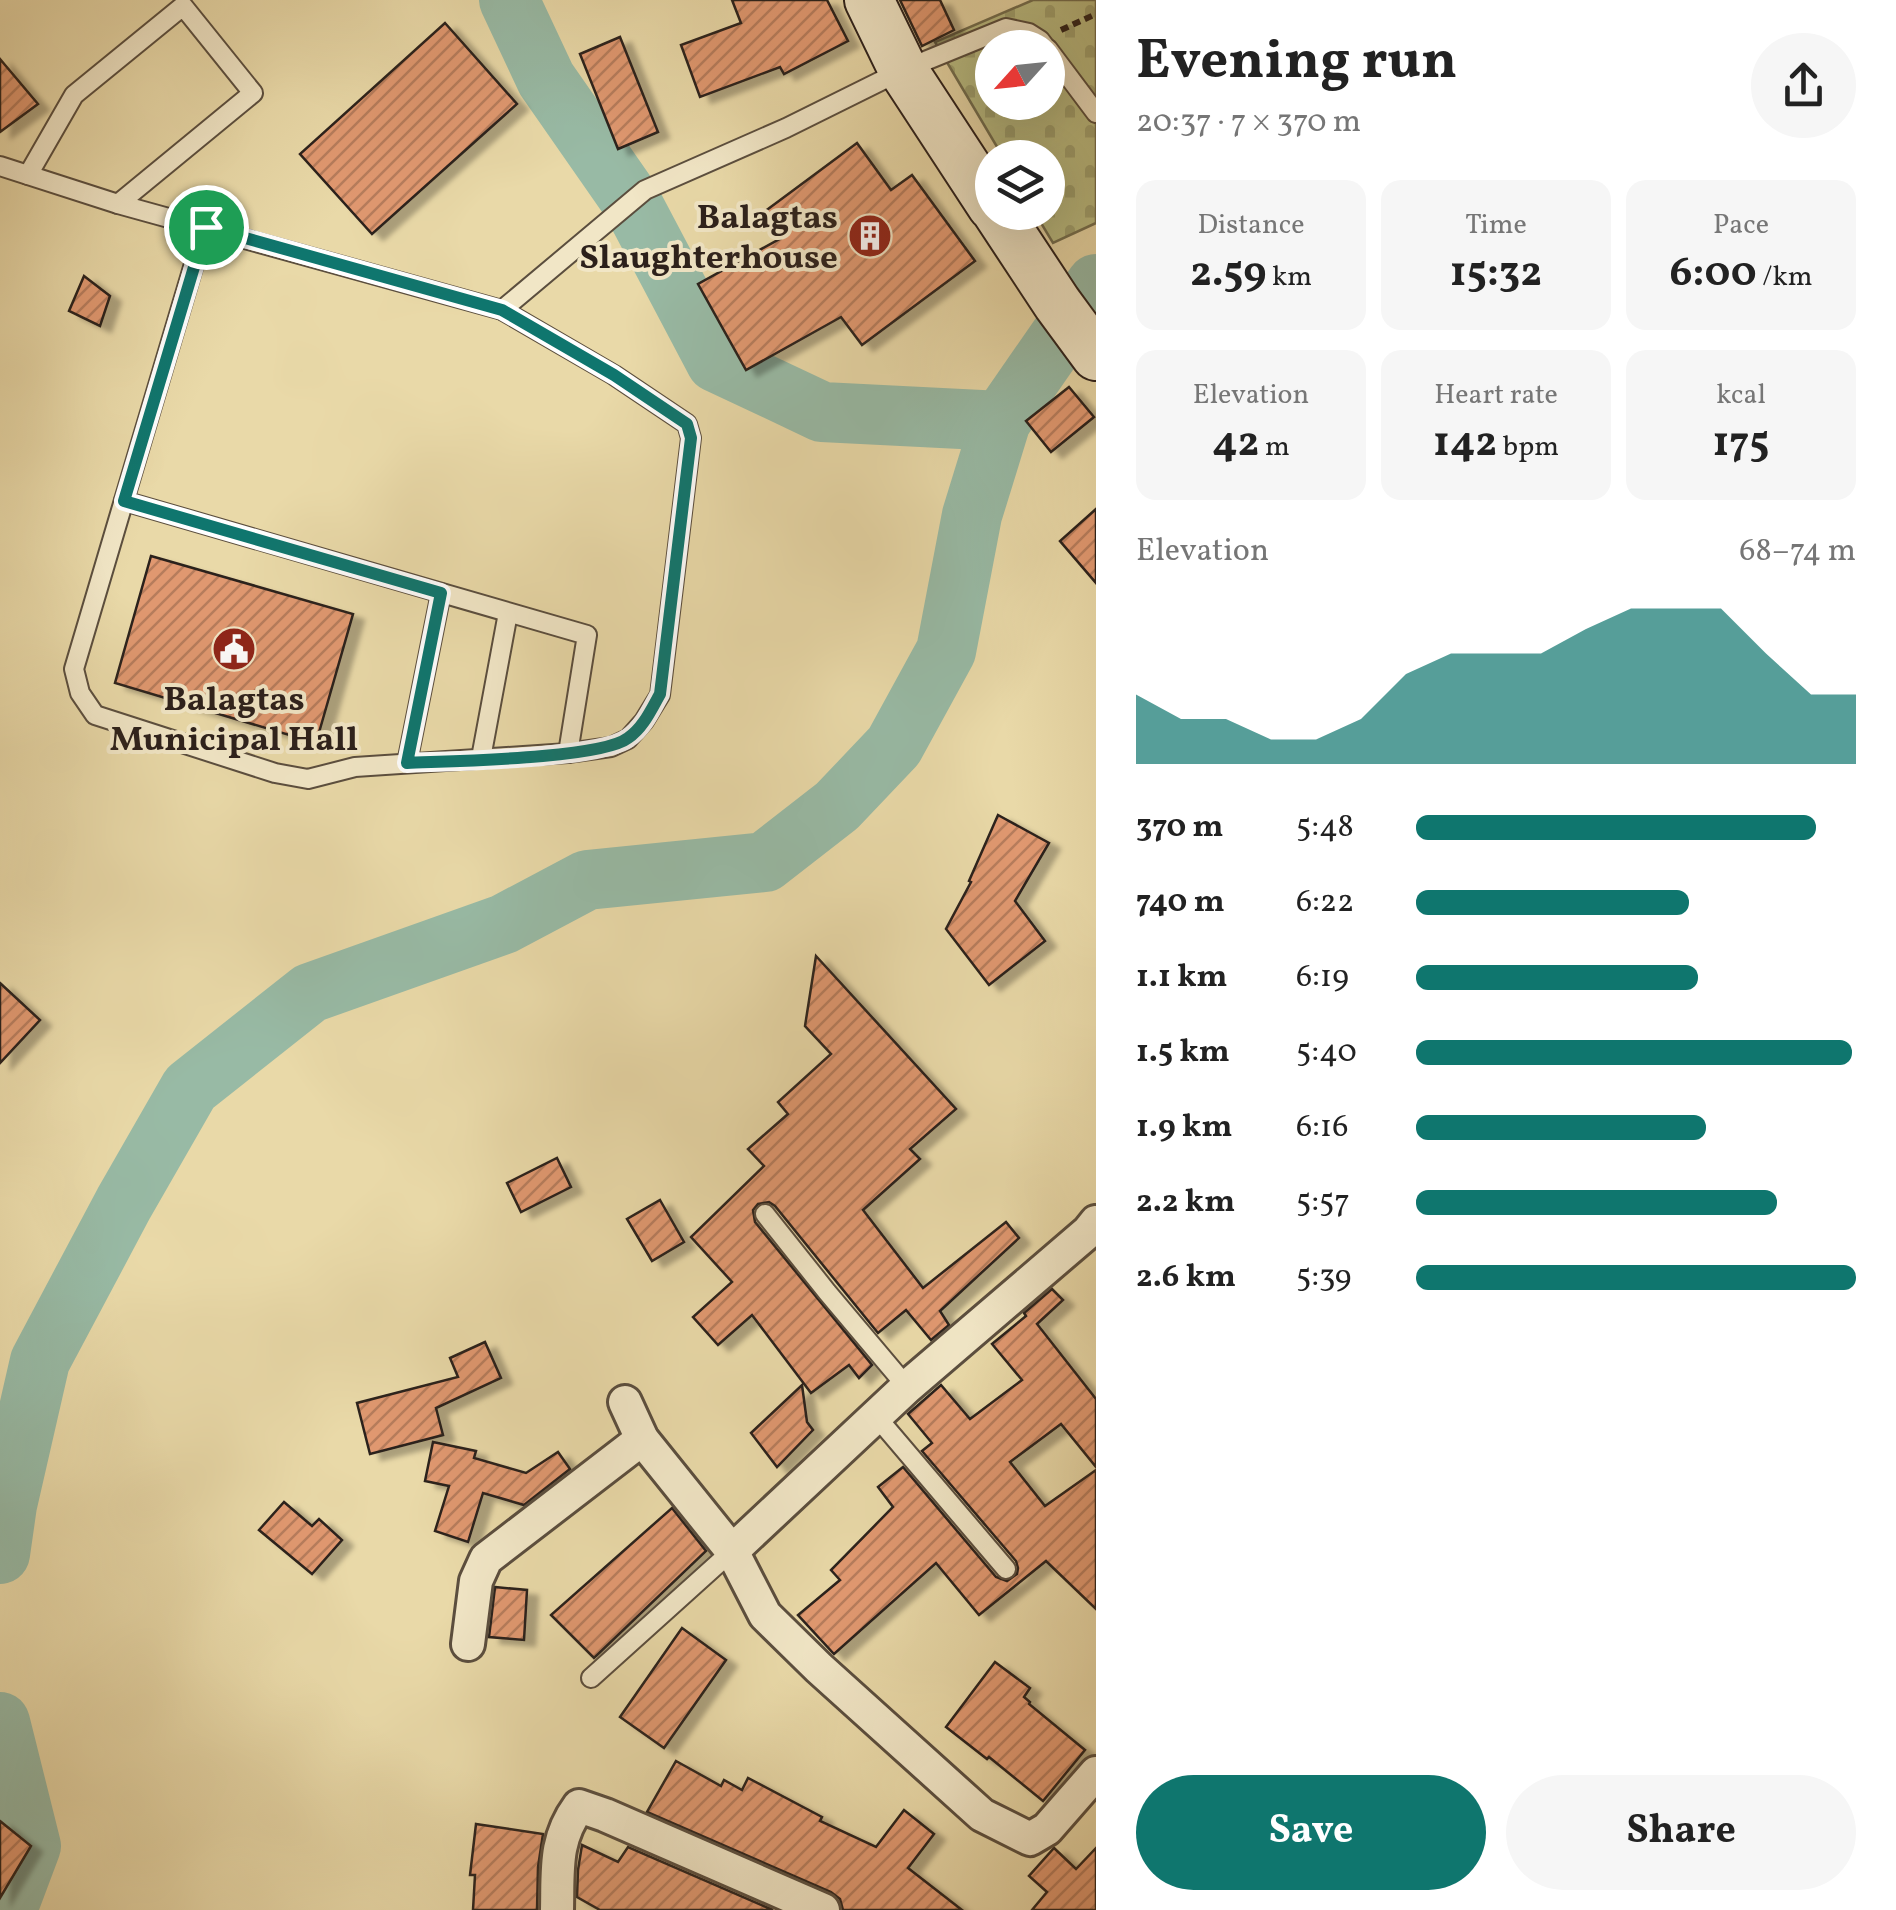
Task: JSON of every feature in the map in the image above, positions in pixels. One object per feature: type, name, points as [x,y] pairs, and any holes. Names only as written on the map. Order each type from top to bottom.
[{"type":"main road","points":[[870,0],[902,70],[975,180]]},
{"type":"main road","points":[[1009,230],[1096,356]]},
{"type":"street","points":[[732,1551],[906,1387],[1093,1232]]},
{"type":"street","points":[[625,1402],[642,1440],[732,1551],[765,1615],[818,1668],[982,1815],[1030,1839],[1047,1829],[1096,1772]]},
{"type":"street","points":[[468,1644],[476,1580],[486,1559],[642,1440]]},
{"type":"street","points":[[557,1910],[558,1854],[566,1824],[578,1806],[823,1910]]},
{"type":"lane","points":[[28,175],[74,95],[182,6],[254,93],[118,204]]},
{"type":"lane","points":[[502,310],[645,190],[786,128],[902,70],[975,41]]},
{"type":"lane","points":[[1065,72],[1096,113]]},
{"type":"lane","points":[[0,166],[118,204],[206,227],[502,310],[614,375],[687,424],[691,438],[660,694],[644,722],[628,738],[610,747],[568,753],[356,767],[308,779],[274,773],[95,715],[80,693],[74,669],[206,227]]},
{"type":"lane","points":[[124,501],[588,635],[568,753]]},
{"type":"lane","points":[[407,763],[441,593]]},
{"type":"lane","points":[[481,758],[508,613]]},
{"type":"lane","points":[[765,1214],[906,1387]]},
{"type":"lane","points":[[876,1416],[1006,1568]]},
{"type":"lane","points":[[592,1678],[732,1551]]},
{"type":"path","points":[[1065,33],[1096,14]]},
{"type":"green space","points":[[1033,0],[1096,0],[1096,223],[1053,243],[1045,230],[1065,230],[1065,140],[993,140],[981,120],[1065,120],[1065,30],[975,30],[975,110],[935,42]]},
{"type":"building","points":[[732,0],[827,0],[848,41],[784,74],[780,67],[700,97],[681,45],[741,23]]},
{"type":"building","points":[[900,0],[940,0],[954,30],[922,46]]},
{"type":"building","points":[[445,23],[517,104],[372,234],[300,154]]},
{"type":"building","points":[[620,37],[658,132],[618,149],[580,54]]},
{"type":"building","points":[[0,59],[38,104],[0,132]]},
{"type":"building","name":"Balagtas Slaughterhouse","points":[[857,143],[891,190],[912,175],[975,261],[862,345],[841,317],[746,370],[698,284],[783,237],[764,212]]},
{"type":"building","points":[[84,276],[110,296],[100,326],[69,311]]},
{"type":"building","points":[[1069,387],[1094,417],[1051,452],[1026,421]]},
{"type":"building","points":[[1096,509],[1096,583],[1060,541]]},
{"type":"building","name":"Balagtas Municipal Hall","points":[[151,556],[353,614],[316,743],[115,683]]},
{"type":"building","points":[[998,815],[1049,843],[1015,901],[1045,941],[989,985],[946,929],[971,882]]},
{"type":"building","points":[[816,956],[956,1109],[910,1149],[920,1159],[863,1210],[923,1288],[1006,1222],[1019,1238],[940,1311],[949,1325],[931,1340],[906,1310],[878,1333],[775,1206],[769,1202],[758,1204],[753,1210],[755,1222],[872,1365],[859,1378],[849,1365],[811,1393],[752,1315],[718,1345],[693,1317],[732,1282],[691,1237],[764,1166],[748,1149],[788,1114],[778,1102],[831,1054],[805,1026]]},
{"type":"building","points":[[0,983],[40,1020],[0,1063]]},
{"type":"building","points":[[557,1158],[571,1187],[521,1212],[507,1183]]},
{"type":"building","points":[[660,1200],[684,1242],[652,1261],[627,1219]]},
{"type":"building","points":[[1052,1289],[1063,1300],[1037,1324],[1096,1399],[1096,1467],[1061,1424],[1010,1462],[1045,1506],[1096,1470],[1096,1609],[1046,1561],[979,1615],[936,1563],[834,1654],[798,1615],[840,1580],[831,1570],[893,1507],[878,1487],[903,1467],[996,1577],[1007,1581],[1017,1574],[1016,1561],[922,1451],[932,1443],[908,1414],[941,1385],[970,1419],[1022,1380],[992,1344]]},
{"type":"building","points":[[485,1342],[501,1378],[436,1408],[443,1435],[370,1454],[357,1403],[458,1377],[450,1358]]},
{"type":"building","points":[[802,1385],[807,1422],[813,1430],[777,1467],[751,1433]]},
{"type":"building","points":[[433,1442],[476,1451],[474,1458],[526,1473],[558,1452],[570,1469],[524,1505],[483,1493],[468,1542],[435,1531],[449,1486],[425,1481]]},
{"type":"building","points":[[284,1502],[312,1526],[319,1519],[342,1540],[312,1574],[259,1530]]},
{"type":"building","points":[[672,1508],[706,1551],[594,1658],[551,1615]]},
{"type":"building","points":[[495,1587],[527,1590],[524,1640],[489,1637]]},
{"type":"building","points":[[682,1628],[726,1660],[664,1748],[620,1717]]},
{"type":"building","points":[[995,1662],[1030,1688],[1024,1697],[1029,1704],[1085,1750],[1043,1801],[946,1727]]},
{"type":"building","points":[[676,1761],[721,1786],[724,1780],[742,1790],[748,1778],[822,1817],[820,1821],[876,1847],[904,1810],[934,1834],[908,1868],[962,1910],[843,1910],[840,1899],[831,1892],[647,1812]]},
{"type":"building","points":[[0,1821],[31,1846],[0,1898]]},
{"type":"building","points":[[476,1824],[543,1834],[537,1910],[473,1910],[475,1875],[470,1875]]},
{"type":"building","points":[[582,1845],[618,1862],[628,1847],[773,1910],[600,1910],[577,1897]]},
{"type":"building","points":[[1054,1848],[1076,1869],[1096,1848],[1096,1910],[1032,1910],[1047,1892],[1029,1876]]},
{"type":"waterway","points":[[509,0],[546,79],[631,201],[716,362],[822,412],[1001,421]]},
{"type":"waterway","points":[[0,1554],[7,1505],[40,1361],[190,1088],[310,993],[504,924],[587,880],[765,862],[837,806],[894,746],[946,651],[972,515],[1001,421],[1096,284]]},
{"type":"waterway","points":[[0,1722],[31,1846],[7,1910]]},
{"type":"place","name":"Balagtas Slaughterhouse","points":[[870,236]]},
{"type":"place","name":"Balagtas Municipal Hall","points":[[234,649]]},
{"type":"route","points":[[206,227],[502,310],[614,375],[687,424],[691,438],[660,694],[644,722],[628,738],[610,747],[568,753],[407,763],[441,593],[124,501],[206,227]]}]
